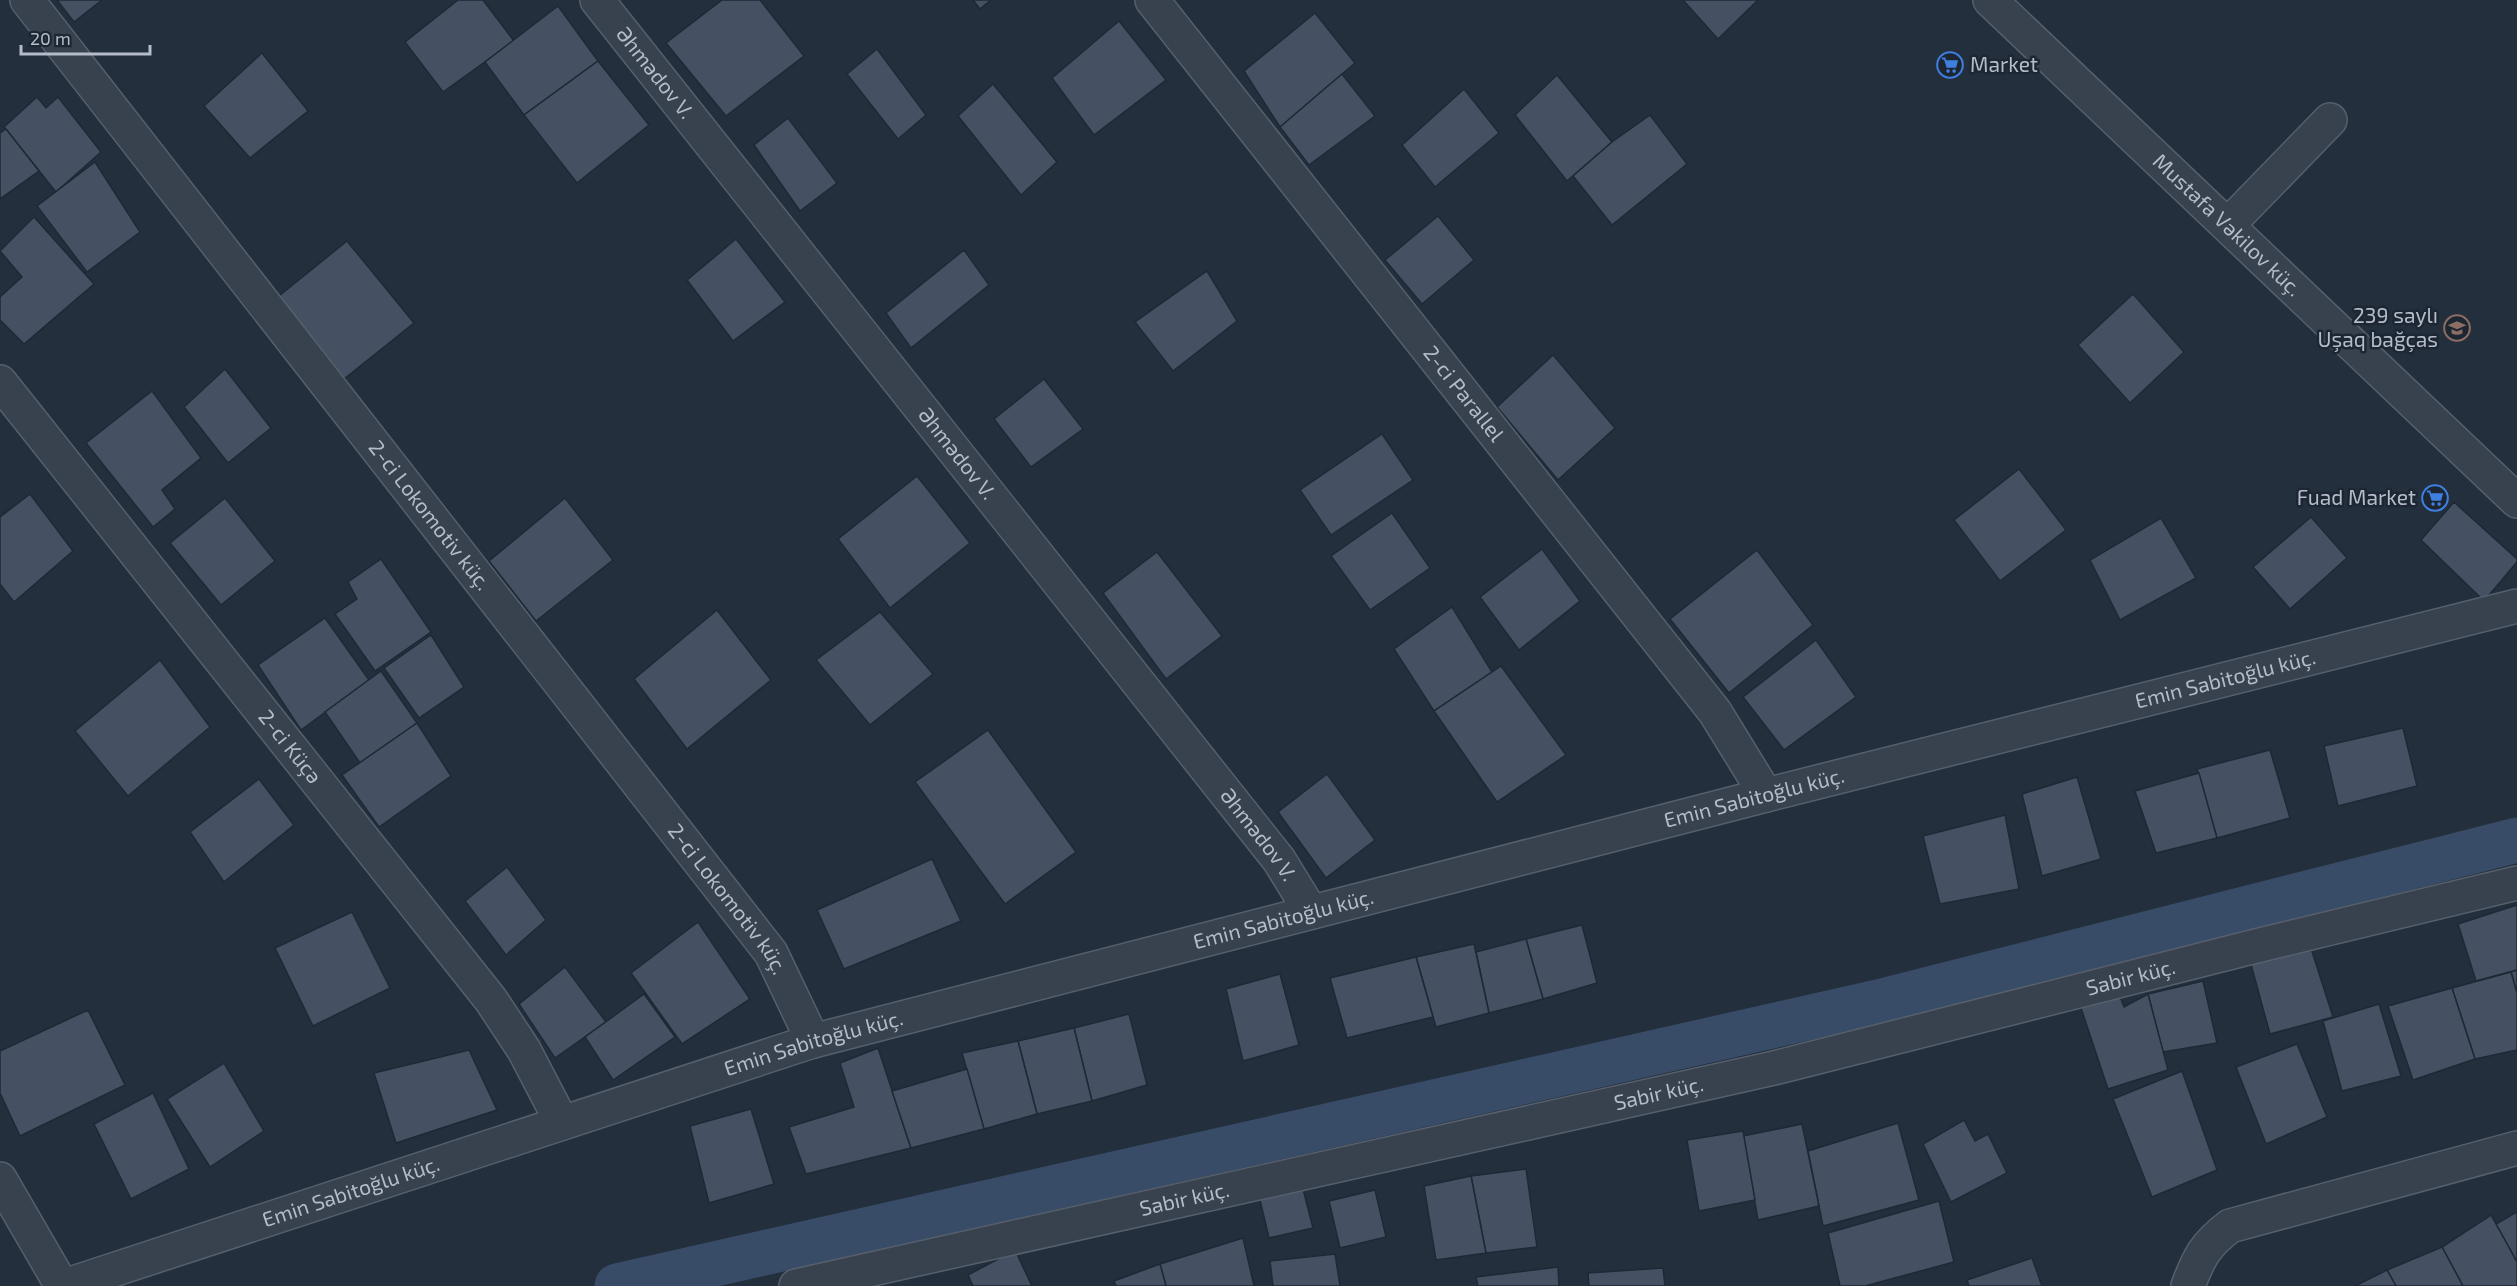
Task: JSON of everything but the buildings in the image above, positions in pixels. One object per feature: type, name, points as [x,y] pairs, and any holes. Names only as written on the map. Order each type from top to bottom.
[{"type":"street","name":"2-ci Lokomotiv küç.","points":[[27,0],[771,953],[813,1041]]},
{"type":"street","name":"Əhmədov V.","points":[[597,0],[1279,860],[1311,912]]},
{"type":"street","name":"2-ci Parallel","points":[[1152,0],[1714,712],[1766,795]]},
{"type":"street","name":"Mustafa Vəkilov küç.","points":[[1990,0],[2517,501]]},
{"type":"street","points":[[2228,225],[2330,120]]},
{"type":"street","name":"2-ci Küçə","points":[[0,382],[491,1000],[524,1050],[562,1124]]},
{"type":"street","name":"Emin Sabitoğlu küç.","points":[[63,1286],[813,1041],[1766,795],[2517,606]]},
{"type":"street","name":"Sabir küç.","points":[[796,1286],[1774,1068],[2244,949],[2517,883]]},
{"type":"street","points":[[2188,1286],[2199,1256],[2211,1240],[2230,1226],[2517,1148]]},
{"type":"street","points":[[0,1179],[63,1286]]},
{"type":"waterway","points":[[617,1286],[1878,1002],[2517,840]]},
{"type":"place","name":"Market","points":[[1950,65]]},
{"type":"place","name":"239 saylı Uşaq bağças","points":[[2457,328]]},
{"type":"place","name":"Fuad Market","points":[[2435,498]]}]
